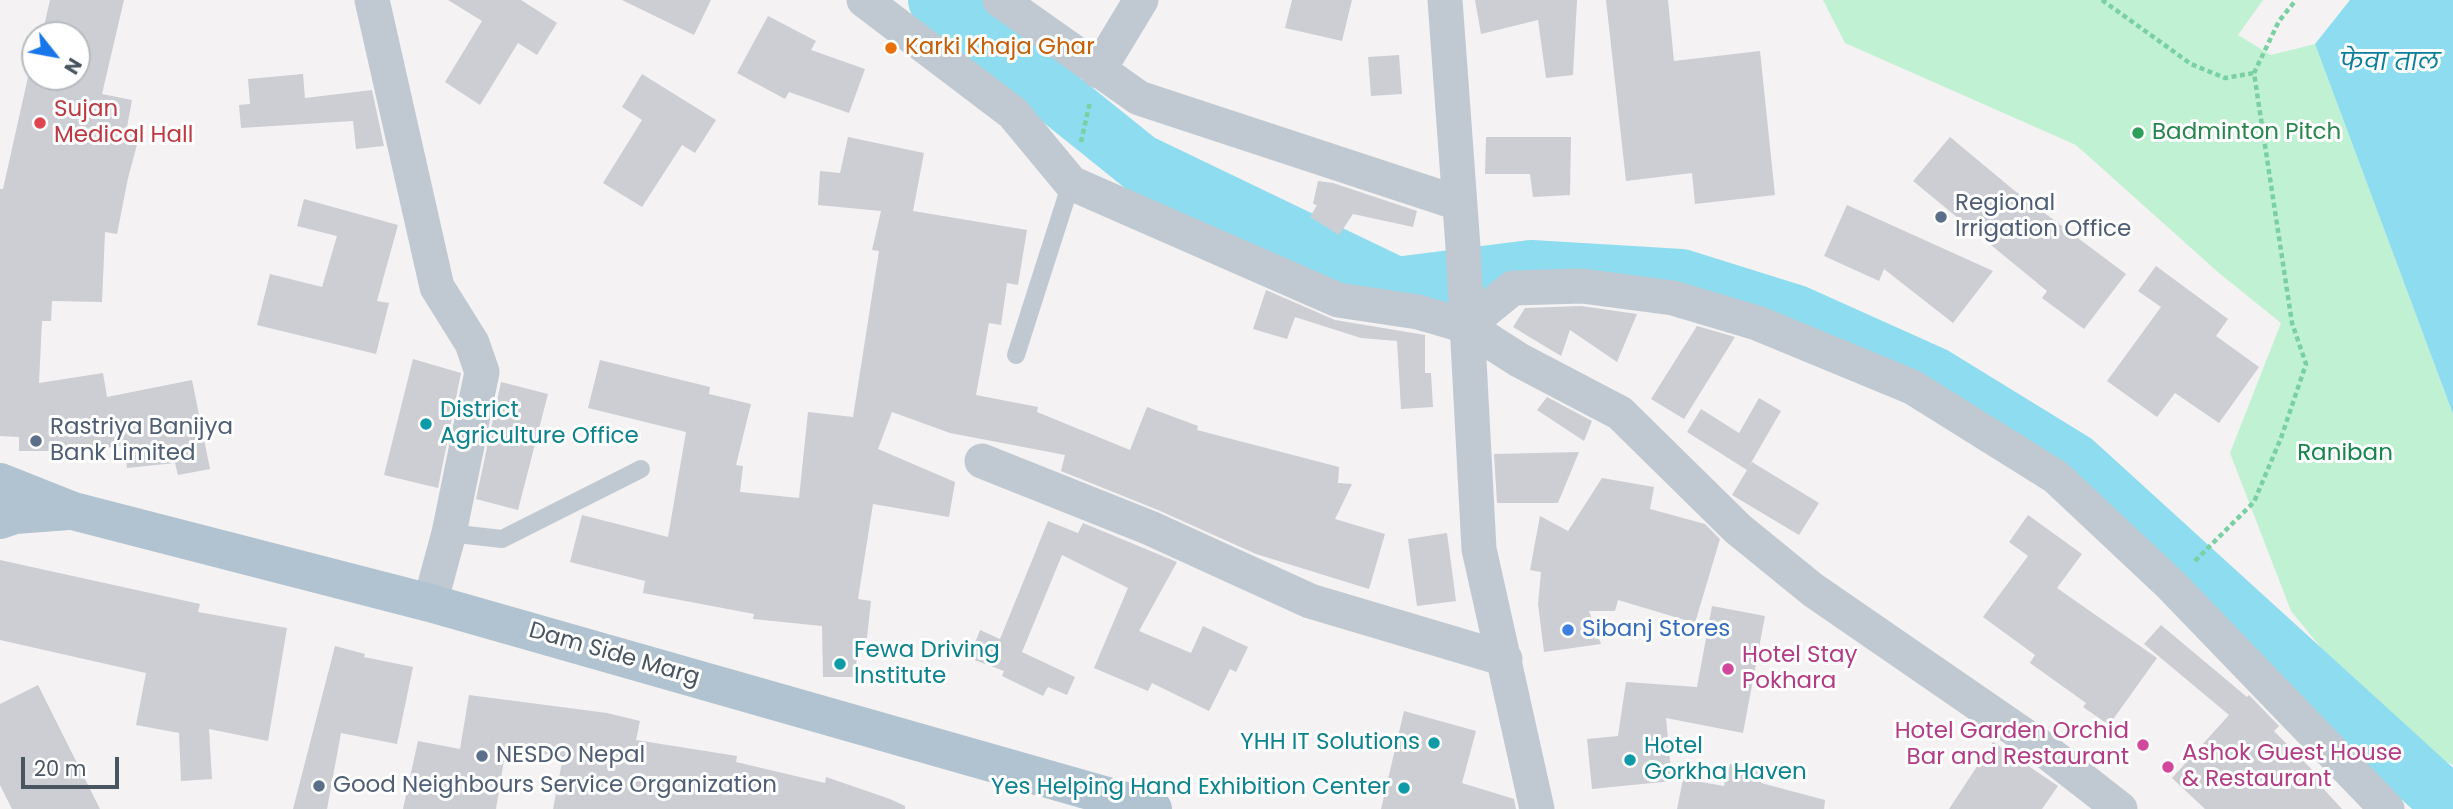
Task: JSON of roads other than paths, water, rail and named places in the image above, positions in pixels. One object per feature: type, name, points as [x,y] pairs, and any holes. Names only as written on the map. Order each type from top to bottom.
[{"type":"main road","points":[[0,482],[73,511]]},
{"type":"main road","points":[[0,520],[16,515],[73,511]]},
{"type":"main road","name":"Dam Side Marg","points":[[73,511],[430,603],[1150,809]]},
{"type":"street","points":[[372,0],[437,287],[472,344],[482,372],[449,533],[430,603]]},
{"type":"street","points":[[864,0],[1013,113],[1071,183],[1338,300],[1418,312],[1465,313],[1513,288],[1582,286],[1672,298],[1757,323],[1912,387],[2056,477],[2171,585],[2387,809]]},
{"type":"street","points":[[1000,0],[1139,98],[1458,204]]},
{"type":"street","points":[[1098,71],[1141,0]]},
{"type":"street","points":[[1444,0],[1463,247],[1479,549],[1536,809]]},
{"type":"street","points":[[1465,313],[1519,360],[1620,413],[1738,529],[1814,590],[2038,745],[2120,809]]},
{"type":"street","points":[[982,461],[1150,528],[1310,600],[1369,617],[1423,637],[1505,659]]},
{"type":"lane","points":[[1016,355],[1071,183]]},
{"type":"lane","points":[[449,533],[502,539],[641,469]]},
{"type":"water","name":"फेवा ताल","points":[[2350,0],[2453,0],[2453,414],[2315,44]]},
{"type":"waterway","points":[[937,0],[1140,163],[1396,286],[1531,269],[1681,278],[1796,314],[1934,376],[2074,462],[2453,807]]},
{"type":"place","name":"Karki Khaja Ghar","points":[[891,48]]},
{"type":"place","name":"Sujan Medical Hall","points":[[40,123]]},
{"type":"place","name":"Badminton Pitch","points":[[2138,133]]},
{"type":"place","name":"Regional Irrigation Office","points":[[1941,217]]},
{"type":"place","name":"District Agriculture Office","points":[[426,424]]},
{"type":"place","name":"Rastriya Banijya Bank Limited","points":[[36,441]]},
{"type":"place","name":"Sibanj Stores","points":[[1568,630]]},
{"type":"place","name":"Fewa Driving Institute","points":[[840,664]]},
{"type":"place","name":"Hotel Stay Pokhara","points":[[1728,669]]},
{"type":"place","name":"YHH IT Solutions","points":[[1434,743]]},
{"type":"place","name":"Hotel Garden Orchid Bar and Restaurant","points":[[2143,745]]},
{"type":"place","name":"NESDO Nepal","points":[[482,756]]},
{"type":"place","name":"Hotel Gorkha Haven","points":[[1630,760]]},
{"type":"place","name":"Ashok Guest House & Restaurant","points":[[2168,767]]},
{"type":"place","name":"Good Neighbours Service Organization","points":[[319,786]]},
{"type":"place","name":"Yes Helping Hand Exhibition Center","points":[[1404,788]]},
{"type":"park label","name":"Raniban","points":[[2345,454]]}]
